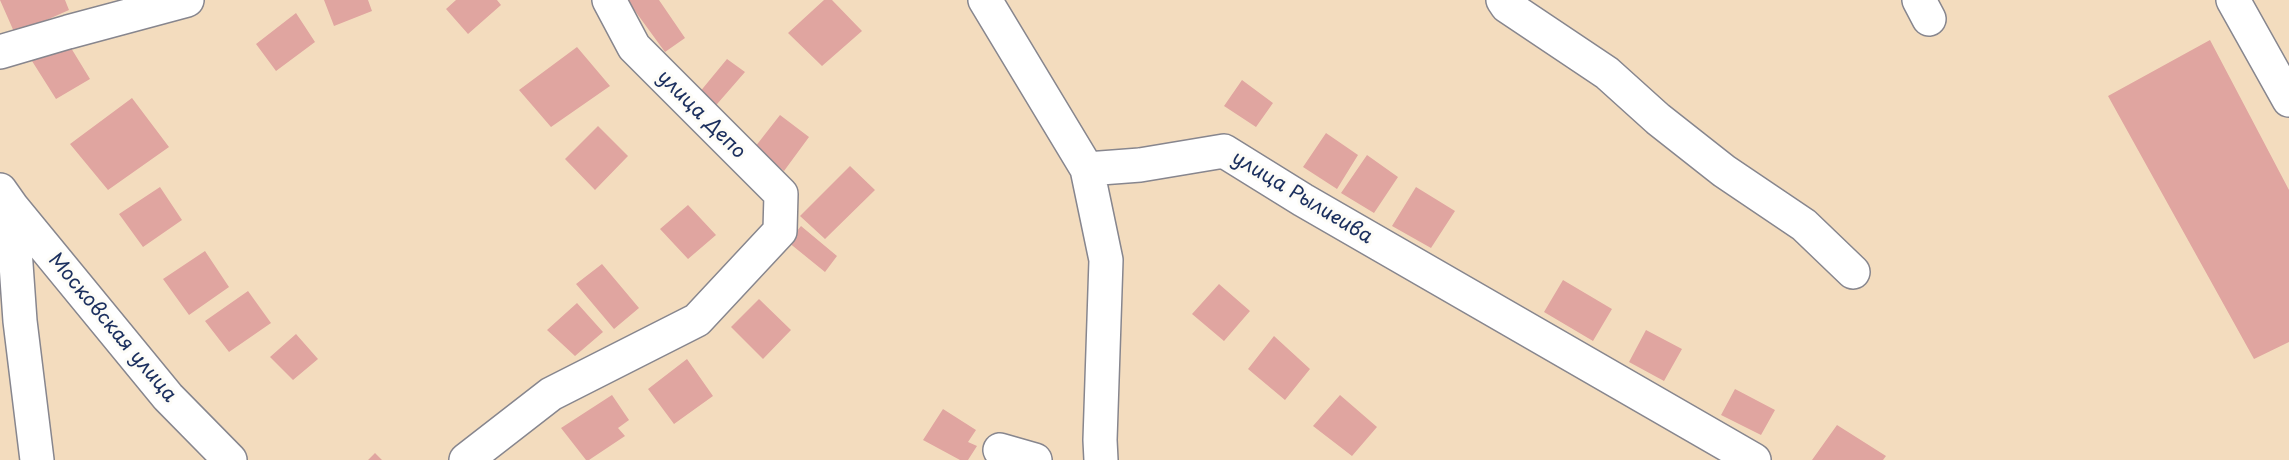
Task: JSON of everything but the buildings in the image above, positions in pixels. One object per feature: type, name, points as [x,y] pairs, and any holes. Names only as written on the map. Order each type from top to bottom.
[{"type":"street","points":[[0,52],[187,0]]},
{"type":"street","name":"улица Депо","points":[[466,460],[551,394],[697,320],[780,231],[781,194],[634,48],[609,0]]},
{"type":"street","points":[[985,0],[1087,169],[1106,260],[1101,460]]},
{"type":"street","points":[[1503,0],[1507,6],[1607,74],[1658,119],[1724,171],[1804,225],[1852,272]]},
{"type":"street","points":[[2233,0],[2289,100]]},
{"type":"street","name":"улица Рылиеива","points":[[1087,169],[1140,165],[1224,151],[1303,200],[1754,460]]},
{"type":"street","points":[[6,198],[37,460]]},
{"type":"street","name":"Московская улица","points":[[6,198],[168,397],[230,460]]},
{"type":"street","points":[[1000,450],[1035,460]]}]
